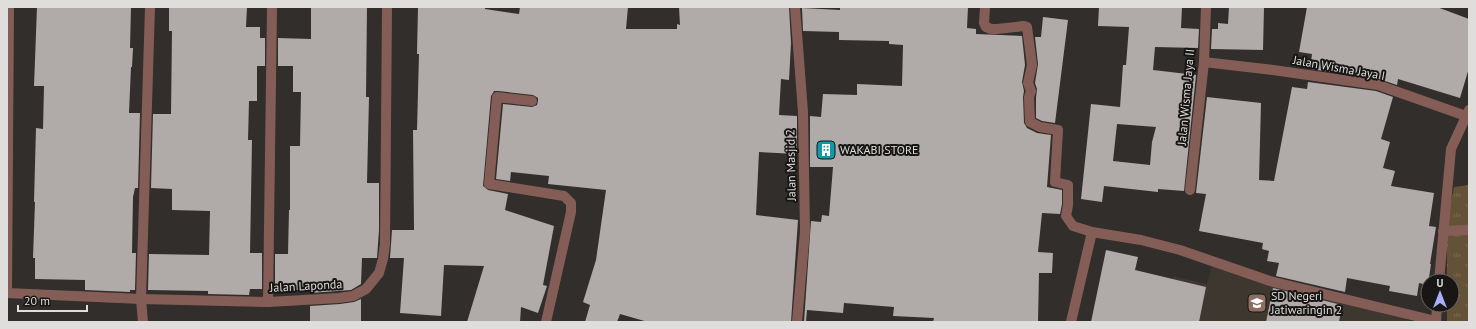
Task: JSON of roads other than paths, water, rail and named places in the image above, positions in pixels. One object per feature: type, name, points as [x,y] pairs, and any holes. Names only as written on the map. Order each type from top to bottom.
[{"type":"street","points":[[7,293],[9,7]]},
{"type":"street","points":[[144,322],[141,299],[150,7]]},
{"type":"street","points":[[268,302],[272,7]]},
{"type":"street","name":"Jalan Laponda","points":[[7,293],[141,299],[268,302],[353,296],[366,289],[378,273],[384,259],[387,7]]},
{"type":"street","name":"Jalan Masjid 2","points":[[795,7],[803,112],[805,231],[797,322]]},
{"type":"street","points":[[985,7],[984,22],[986,27],[991,29],[1024,26],[1027,28],[1032,65],[1028,83],[1031,91],[1029,97],[1030,122],[1040,127],[1058,130],[1055,182],[1068,185],[1068,205],[1066,216],[1072,226],[1092,232],[1140,240],[1180,250],[1270,281],[1436,322]]},
{"type":"street","name":"Jalan Wisma Jaya II","points":[[1190,190],[1204,62],[1206,7]]},
{"type":"street","name":"Jalan Wisma Jaya I","points":[[1204,62],[1274,70],[1378,85],[1467,113]]},
{"type":"street","points":[[532,101],[497,97],[489,184],[564,196],[571,203],[571,212],[546,322]]},
{"type":"street","points":[[1440,273],[1450,149],[1467,113]]},
{"type":"street","points":[[1443,231],[1469,230]]},
{"type":"street","points":[[1071,322],[1092,232]]},
{"type":"place","name":"WAKABI STORE","points":[[826,150]]},
{"type":"place","name":"SD Negeri Jatiwaringin 2","points":[[1257,303]]}]
